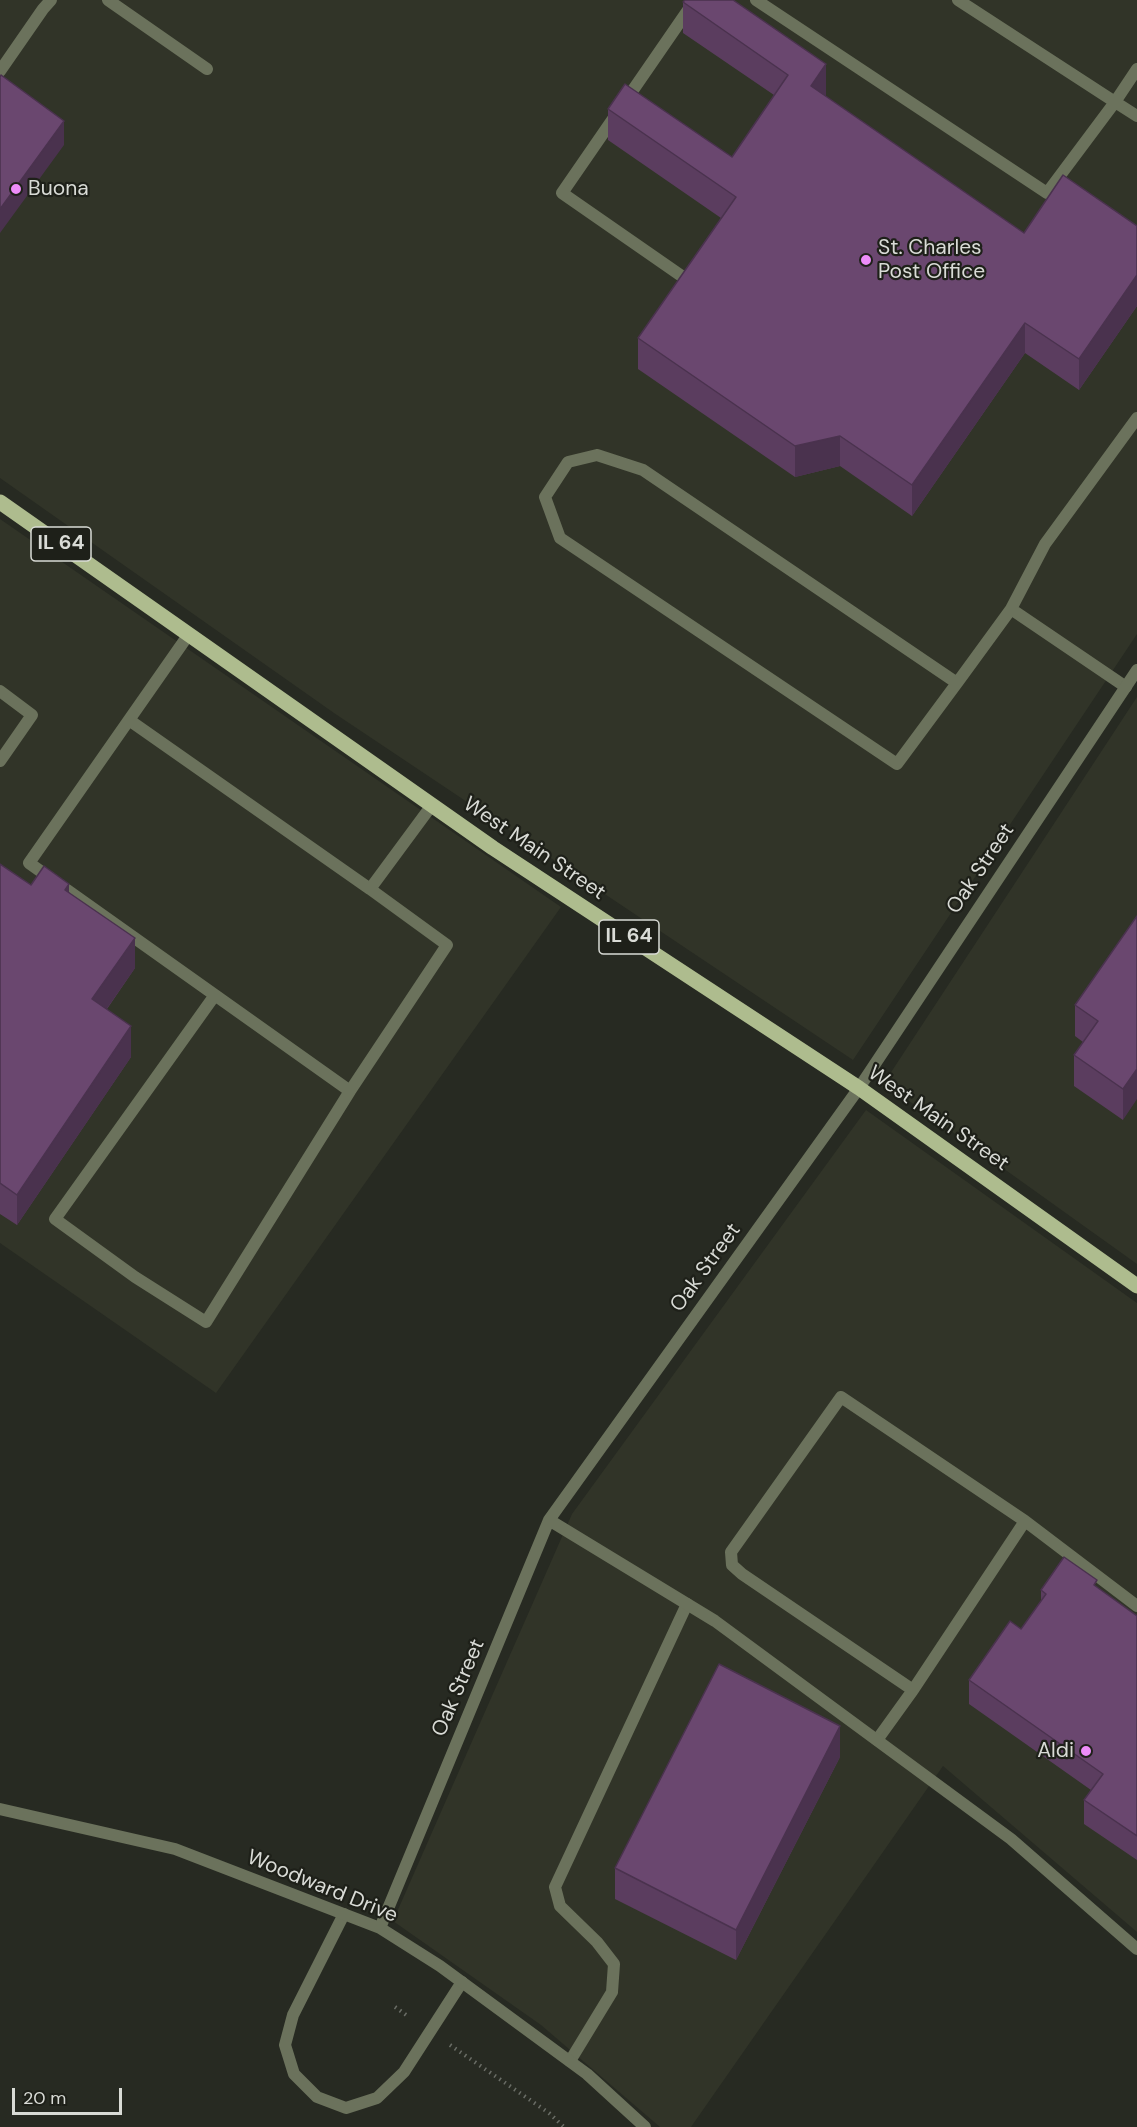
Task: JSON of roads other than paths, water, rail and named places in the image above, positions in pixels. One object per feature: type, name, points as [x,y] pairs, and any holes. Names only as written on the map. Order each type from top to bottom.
[{"type":"main road","name":"West Main Street","points":[[0,502],[503,855],[859,1088],[1137,1286]]},
{"type":"street","points":[[0,71],[51,0]]},
{"type":"street","points":[[108,0],[207,69]]},
{"type":"street","points":[[683,277],[562,193],[695,0]]},
{"type":"street","points":[[756,0],[1047,193],[1137,69]]},
{"type":"street","points":[[958,0],[1137,116]]},
{"type":"street","points":[[957,683],[643,470],[597,455],[567,462],[545,497],[560,538],[897,764],[957,683],[1011,609],[1045,544],[1137,418]]},
{"type":"street","points":[[1011,609],[1126,687]]},
{"type":"street","points":[[189,634],[29,863],[350,1092]]},
{"type":"street","name":"Oak Street","points":[[380,1928],[549,1520],[859,1088],[1137,670]]},
{"type":"street","points":[[0,691],[32,715],[0,761]]},
{"type":"street","points":[[129,720],[447,945],[350,1092],[206,1323],[135,1278],[55,1219],[215,995]]},
{"type":"street","points":[[370,889],[432,805]]},
{"type":"street","points":[[913,1690],[742,1574],[732,1564],[731,1552],[841,1397],[1025,1521],[1137,1606]]},
{"type":"street","points":[[549,1520],[716,1621],[1011,1839],[1137,1949]]},
{"type":"street","points":[[877,1740],[913,1690],[1025,1521]]},
{"type":"street","points":[[570,2061],[612,1992],[614,1964],[597,1942],[560,1906],[555,1887],[687,1604]]},
{"type":"street","name":"Woodward Drive","points":[[0,1809],[175,1849],[380,1928],[462,1982],[570,2061],[645,2127]]},
{"type":"street","points":[[344,1914],[293,2015],[285,2045],[294,2074],[317,2097],[346,2108],[377,2098],[404,2072],[462,1982]]},
{"type":"place","name":"Buona","points":[[16,189]]},
{"type":"place","name":"St. Charles Post Office","points":[[866,260]]},
{"type":"place","name":"Aldi","points":[[1086,1751]]}]
